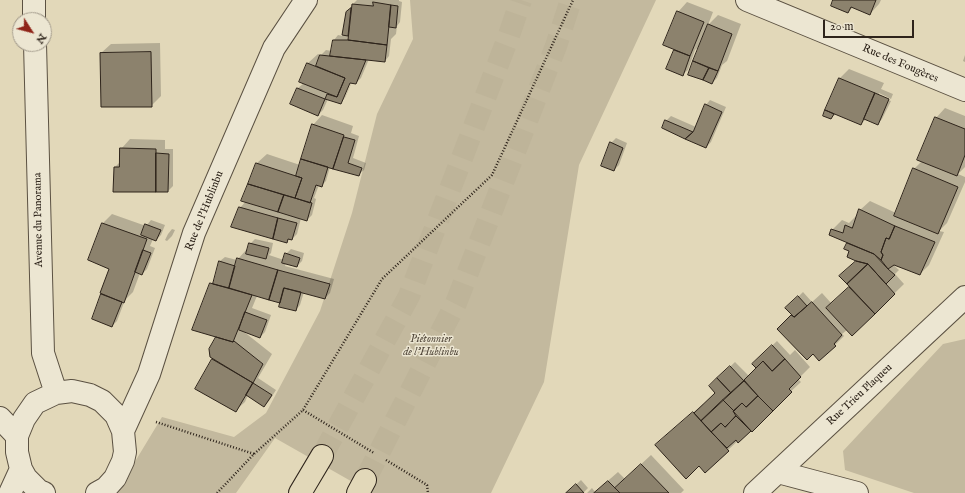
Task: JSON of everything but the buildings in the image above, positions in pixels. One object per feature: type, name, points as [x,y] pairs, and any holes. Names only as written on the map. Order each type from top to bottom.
[{"type":"highway","points":[[300,493],[322,456]]},
{"type":"street","points":[[34,0],[34,12]]},
{"type":"street","name":"Rue de l'Hublinbu","points":[[127,422],[149,374],[194,233],[274,48],[306,0]]},
{"type":"street","name":"Rue des Fougères","points":[[747,0],[965,90]]},
{"type":"street","name":"Avenue du Panorama","points":[[35,52],[43,354],[56,393]]},
{"type":"street","name":"Rue Trieu Plaqueu","points":[[755,493],[965,297]]},
{"type":"street","points":[[44,493],[39,491],[26,478],[21,469],[17,452],[17,436],[24,419],[35,403],[56,393],[72,391],[90,395],[102,401],[116,415],[127,422],[124,461],[115,478],[106,488],[97,493]]},
{"type":"street","points":[[0,418],[17,436]]},
{"type":"street","points":[[10,493],[21,469]]},
{"type":"street","points":[[778,472],[857,493]]},
{"type":"path","points":[[217,493],[254,454],[303,410],[382,279],[492,175],[574,0]]},
{"type":"path","points":[[303,410],[374,454]]},
{"type":"path","points":[[127,422],[254,454]]},
{"type":"path","points":[[381,457],[427,485],[428,493]]},
{"type":"green space","name":"Piétonnier de l'Hublinbu","points":[[410,0],[656,0],[579,165],[544,382],[491,493],[372,493],[275,438],[236,493],[116,493],[162,417],[234,437],[266,413],[320,311],[352,213],[377,114],[413,39]]},
{"type":"green space","points":[[965,339],[965,493],[914,493],[845,470],[843,451],[943,344]]},
{"type":"tunnel","points":[[322,456],[409,296],[508,38],[521,0]]},
{"type":"tunnel","points":[[365,480],[456,303],[556,46],[571,0]]}]
